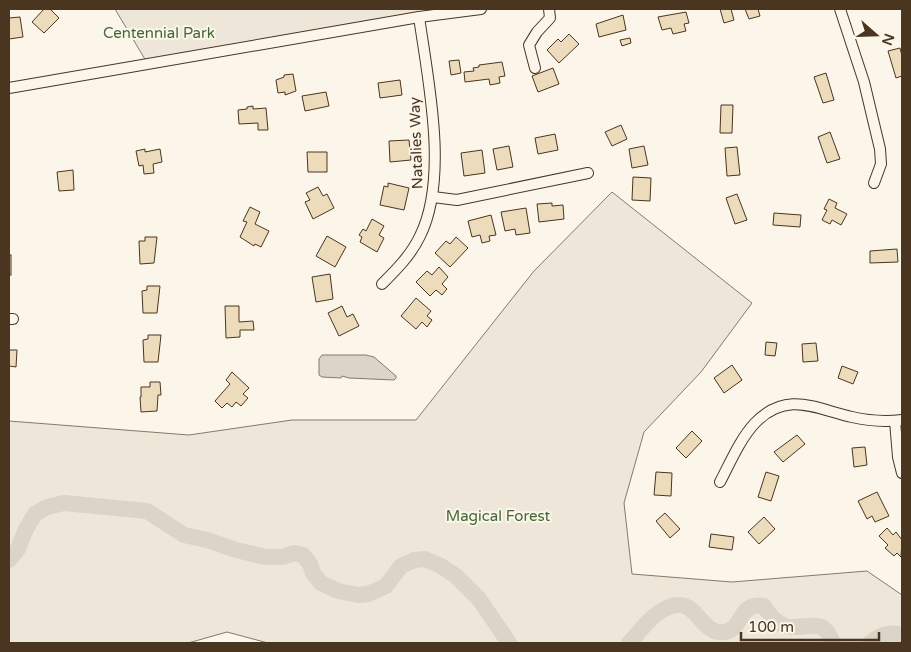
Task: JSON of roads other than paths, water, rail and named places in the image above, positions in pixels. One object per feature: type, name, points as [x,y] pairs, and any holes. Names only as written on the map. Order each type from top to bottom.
[{"type":"street","points":[[9,88],[419,17],[480,9]]},
{"type":"street","points":[[535,68],[529,46],[537,32],[550,18],[549,9]]},
{"type":"street","points":[[840,9],[864,82],[880,149],[881,164],[874,183]]},
{"type":"street","name":"Natalies Way","points":[[382,284],[401,265],[412,250],[423,229],[433,197],[435,168],[432,120],[419,17]]},
{"type":"street","points":[[433,197],[447,200],[463,199],[588,173]]},
{"type":"street","points":[[720,482],[743,438],[755,423],[777,408],[790,404],[820,407],[851,417],[874,421],[898,420],[898,457],[902,473]]},
{"type":"waterway","points":[[9,560],[18,549],[26,529],[35,514],[47,507],[64,503],[147,511],[184,535],[207,540],[236,550],[265,557],[282,557],[295,553],[303,555],[321,583],[338,591],[358,595],[368,594],[386,586],[401,566],[414,560],[425,559],[441,566],[456,576],[479,599],[509,643]]},
{"type":"waterway","points":[[629,643],[653,617],[668,608],[679,605],[687,607],[695,613],[708,627],[715,631],[725,632],[735,626],[745,611],[756,606],[764,606],[772,617],[782,625],[791,627],[821,627],[829,635],[833,643]]},
{"type":"waterway","points":[[870,643],[885,634],[902,635]]},
{"type":"park label","name":"Centennial Park","points":[[159,33]]},
{"type":"park label","name":"Magical Forest","points":[[498,516]]}]
